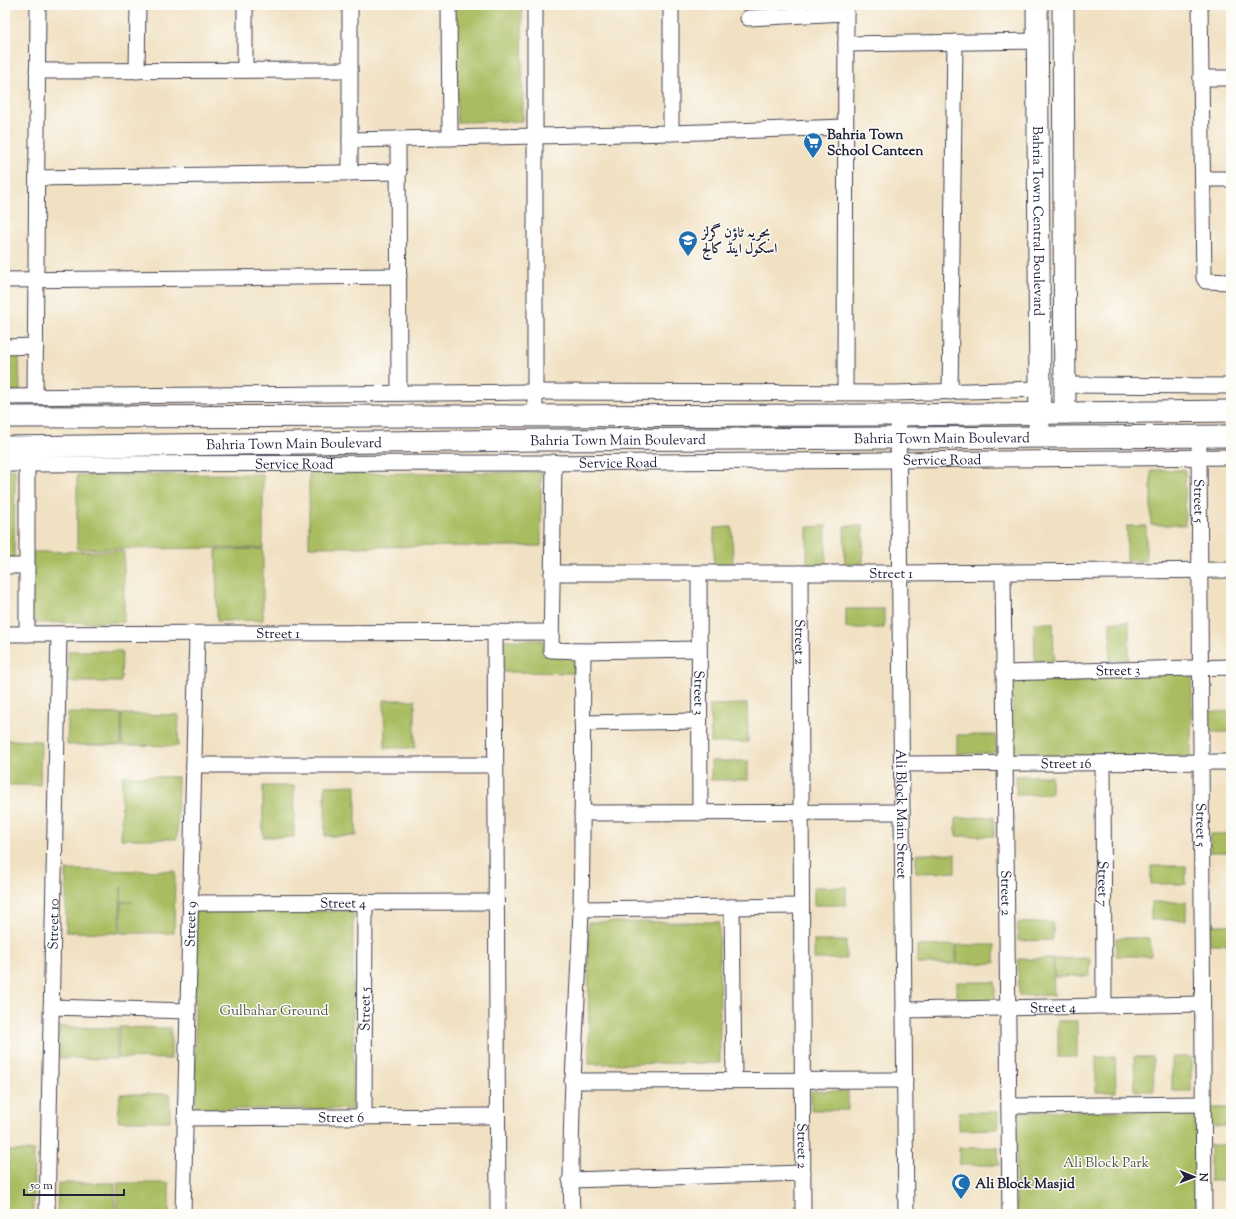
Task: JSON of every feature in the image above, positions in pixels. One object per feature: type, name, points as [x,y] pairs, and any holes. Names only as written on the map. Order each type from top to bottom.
[{"type":"main road","name":"Bahria Town Central Boulevard","points":[[1037,5],[1040,389],[1039,437]]},
{"type":"main road","name":"Bahria Town Central Boulevard","points":[[1063,5],[1065,413]]},
{"type":"main road","points":[[1015,437],[1024,432],[1058,390],[1059,314],[1064,310]]},
{"type":"main road","name":"Bahria Town Main Boulevard","points":[[5,417],[898,415],[1231,411]]},
{"type":"main road","name":"Bahria Town Main Boulevard","points":[[5,447],[543,440],[1231,436]]},
{"type":"street","points":[[35,396],[38,5]]},
{"type":"street","points":[[137,71],[138,5]]},
{"type":"street","points":[[245,5],[245,70]]},
{"type":"street","points":[[350,5],[350,173]]},
{"type":"street","points":[[449,5],[450,138]]},
{"type":"street","points":[[535,5],[535,415]]},
{"type":"street","points":[[671,5],[671,133]]},
{"type":"street","points":[[1200,5],[1204,278],[1206,281],[1231,282]]},
{"type":"street","points":[[748,18],[846,9],[845,392]]},
{"type":"street","points":[[846,44],[1037,41]]},
{"type":"street","points":[[950,392],[955,42]]},
{"type":"street","points":[[38,71],[350,70]]},
{"type":"street","points":[[1201,78],[1231,78]]},
{"type":"street","points":[[350,140],[671,133],[846,127]]},
{"type":"street","points":[[398,139],[399,393]]},
{"type":"street","points":[[37,178],[399,172]]},
{"type":"street","points":[[1203,179],[1231,179]]},
{"type":"street","points":[[5,280],[399,276]]},
{"type":"street","points":[[5,347],[36,346]]},
{"type":"street","points":[[1065,385],[1231,386]]},
{"type":"street","points":[[5,397],[535,392],[950,392],[1040,389]]},
{"type":"street","name":"Ali Block Main Street","points":[[898,415],[906,1214]]},
{"type":"street","name":"Street 5","points":[[1199,436],[1204,1214]]},
{"type":"street","points":[[543,440],[548,462],[552,573],[551,650],[583,651],[699,649]]},
{"type":"street","name":"Service Road","points":[[5,464],[1231,457]]},
{"type":"street","points":[[26,634],[27,464]]},
{"type":"street","points":[[5,566],[27,566]]},
{"type":"street","name":"Street 1","points":[[552,573],[1002,573],[1231,570]]},
{"type":"street","name":"Street 2","points":[[800,573],[803,1214]]},
{"type":"street","name":"Street 2","points":[[1002,573],[1009,1008],[1010,1214]]},
{"type":"street","name":"Street 3","points":[[699,574],[700,812]]},
{"type":"street","points":[[495,632],[498,1214]]},
{"type":"street","name":"Street 1","points":[[5,634],[551,632]]},
{"type":"street","name":"Street 10","points":[[47,1214],[59,634]]},
{"type":"street","name":"Street 9","points":[[183,1214],[197,634]]},
{"type":"street","points":[[572,1214],[570,1180],[572,1081],[581,909],[583,651]]},
{"type":"street","name":"Street 3","points":[[1004,673],[1231,667]]},
{"type":"street","points":[[582,723],[699,721]]},
{"type":"street","name":"Street 16","points":[[902,764],[1231,762]]},
{"type":"street","name":"Street 7","points":[[1103,763],[1104,1006]]},
{"type":"street","points":[[194,765],[496,765]]},
{"type":"street","points":[[582,813],[902,812]]},
{"type":"street","name":"Street 5","points":[[364,1117],[365,902]]},
{"type":"street","name":"Street 4","points":[[190,903],[496,902]]},
{"type":"street","points":[[581,909],[801,906]]},
{"type":"street","points":[[732,907],[734,1080]]},
{"type":"street","name":"Street 4","points":[[904,1010],[1202,1004]]},
{"type":"street","points":[[51,1007],[188,1011]]},
{"type":"street","points":[[572,1081],[905,1080]]},
{"type":"street","points":[[1010,1106],[1203,1104]]},
{"type":"street","name":"Street 6","points":[[185,1118],[497,1116]]},
{"type":"street","points":[[570,1180],[803,1173]]},
{"type":"green space","points":[[456,5],[522,5],[523,121],[457,122]]},
{"type":"green space","points":[[5,355],[19,355],[20,391],[5,391]]},
{"type":"green space","points":[[5,470],[15,470],[14,558],[5,558]]},
{"type":"green space","points":[[1151,470],[1185,470],[1185,525],[1151,525]]},
{"type":"green space","points":[[541,472],[541,546],[309,547],[309,474]]},
{"type":"green space","points":[[263,474],[263,548],[77,549],[77,475]]},
{"type":"green space","points":[[826,526],[826,564],[807,564],[807,527]]},
{"type":"green space","points":[[844,526],[863,526],[863,564],[845,564]]},
{"type":"green space","points":[[1127,526],[1146,526],[1146,561],[1127,561]]},
{"type":"green space","points":[[732,527],[733,565],[714,565],[714,528]]},
{"type":"green space","points":[[263,549],[263,620],[217,621],[216,550]]},
{"type":"green space","points":[[124,551],[124,622],[31,623],[31,552]]},
{"type":"green space","points":[[846,609],[884,609],[884,628],[846,628]]},
{"type":"green space","points":[[1110,622],[1129,622],[1129,660],[1110,660]]},
{"type":"green space","points":[[1034,623],[1053,623],[1054,661],[1035,661]]},
{"type":"green space","points":[[504,640],[543,640],[543,655],[574,656],[574,673],[503,672]]},
{"type":"green space","points":[[68,651],[122,651],[121,682],[68,682]]},
{"type":"green space","points":[[1192,673],[1191,757],[1013,757],[1012,677]]},
{"type":"green space","points":[[384,700],[415,700],[415,748],[385,748]]},
{"type":"green space","points":[[747,704],[748,742],[711,743],[710,705]]},
{"type":"green space","points":[[1208,711],[1231,712],[1231,732],[1208,732]]},
{"type":"green space","points":[[68,713],[121,714],[121,745],[67,745]]},
{"type":"green space","points":[[122,714],[179,715],[178,746],[122,745]]},
{"type":"green space","points":[[957,735],[995,735],[996,753],[957,754]]},
{"type":"green space","points":[[5,740],[41,741],[40,785],[5,785]]},
{"type":"green space","points":[[711,761],[748,761],[748,780],[711,780]]},
{"type":"green space","points":[[122,776],[178,777],[177,839],[121,839]]},
{"type":"green space","points":[[1016,776],[1051,776],[1051,794],[1016,795]]},
{"type":"green space","points":[[356,785],[356,836],[325,836],[325,786]]},
{"type":"green space","points":[[263,786],[294,786],[294,837],[263,837]]},
{"type":"green space","points":[[994,817],[994,836],[956,836],[956,818]]},
{"type":"green space","points":[[1210,834],[1231,834],[1231,852],[1210,852]]},
{"type":"green space","points":[[916,854],[955,854],[955,872],[916,873]]},
{"type":"green space","points":[[1151,866],[1186,866],[1186,884],[1151,884]]},
{"type":"green space","points":[[66,870],[175,871],[174,933],[121,933],[121,902],[132,902],[121,901],[121,887],[119,933],[66,932]]},
{"type":"green space","points":[[814,887],[846,887],[846,905],[814,905]]},
{"type":"green space","points":[[1151,902],[1186,902],[1186,920],[1151,920]]},
{"type":"green space","name":"Gulbahar Ground","points":[[195,911],[353,911],[353,1109],[195,1109]]},
{"type":"green space","points":[[588,922],[719,922],[720,1063],[589,1064]]},
{"type":"green space","points":[[1053,922],[1053,940],[1018,941],[1018,923]]},
{"type":"green space","points":[[1210,925],[1231,925],[1231,944],[1210,944]]},
{"type":"green space","points":[[1116,938],[1150,938],[1151,956],[1116,956]]},
{"type":"green space","points":[[814,941],[846,941],[846,959],[814,959]]},
{"type":"green space","points":[[956,945],[956,964],[917,964],[917,946]]},
{"type":"green space","points":[[957,945],[995,945],[995,963],[957,964]]},
{"type":"green space","points":[[1090,958],[1090,976],[1054,977],[1054,959]]},
{"type":"green space","points":[[1018,959],[1053,959],[1054,995],[1019,996]]},
{"type":"green space","points":[[957,982],[995,982],[995,1000],[957,1000]]},
{"type":"green space","points":[[1058,1021],[1077,1021],[1077,1057],[1058,1057]]},
{"type":"green space","points":[[59,1027],[117,1028],[117,1059],[59,1058]]},
{"type":"green space","points":[[119,1027],[171,1028],[171,1059],[118,1058]]},
{"type":"green space","points":[[1096,1057],[1115,1057],[1116,1092],[1096,1092]]},
{"type":"green space","points":[[1134,1057],[1153,1057],[1154,1091],[1135,1091]]},
{"type":"green space","points":[[1172,1057],[1191,1057],[1191,1091],[1172,1091]]},
{"type":"green space","points":[[811,1091],[848,1091],[848,1110],[811,1110]]},
{"type":"green space","points":[[120,1094],[170,1094],[170,1121],[118,1121]]},
{"type":"green space","points":[[1210,1108],[1231,1108],[1231,1126],[1210,1126]]},
{"type":"green space","name":"Ali Block Park","points":[[1016,1111],[1195,1111],[1197,1214],[1016,1214]]},
{"type":"green space","points":[[959,1112],[998,1112],[998,1129],[959,1130]]},
{"type":"green space","points":[[1210,1145],[1231,1145],[1231,1181],[1210,1181]]},
{"type":"green space","points":[[998,1147],[999,1165],[959,1165],[959,1148]]},
{"type":"green space","points":[[5,1151],[34,1151],[33,1214],[5,1214]]},
{"type":"green space","points":[[58,1183],[115,1183],[115,1214],[57,1214]]},
{"type":"green space","points":[[118,1183],[169,1183],[169,1214],[117,1214]]},
{"type":"place","name":"Bahria Town School Canteen","points":[[813,159]]},
{"type":"place","name":"بحریہ ٹاؤن گرلز اسکول اینڈ کالج","points":[[688,257]]},
{"type":"place","name":"Ali Block Masjid","points":[[961,1200]]}]
